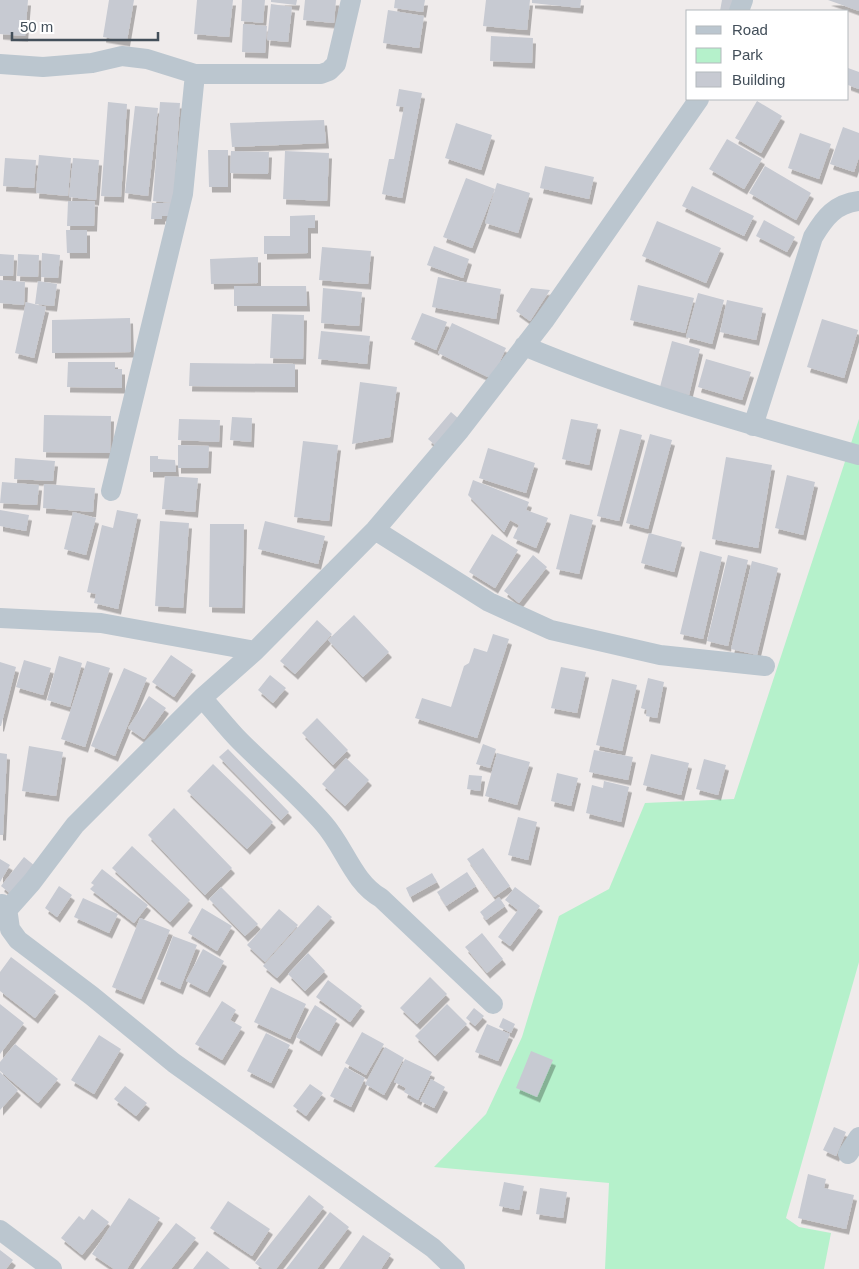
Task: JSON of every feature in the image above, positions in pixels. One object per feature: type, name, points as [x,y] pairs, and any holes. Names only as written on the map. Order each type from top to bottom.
[{"type":"street","points":[[0,64],[43,67],[92,63],[122,56],[146,59],[195,74],[321,74],[329,71],[336,64],[350,0]]},
{"type":"street","points":[[111,491],[183,194],[195,74]]},
{"type":"street","points":[[455,1269],[432,1248],[174,1063],[92,996],[18,940],[10,929],[2,910],[32,882],[75,825],[202,698],[255,651],[375,530],[460,430],[544,321],[637,190],[697,100]]},
{"type":"street","points":[[753,426],[813,237],[823,220],[837,206],[859,201]]},
{"type":"street","points":[[524,346],[574,367],[753,426],[859,454]]},
{"type":"street","points":[[375,530],[489,602],[550,630],[660,655],[765,666]]},
{"type":"street","points":[[0,618],[101,623],[255,651]]},
{"type":"street","points":[[202,698],[239,740],[325,825],[347,857],[357,876],[370,892],[381,898],[494,1004]]},
{"type":"street","points":[[848,1154],[859,1137]]},
{"type":"street","points":[[0,1230],[52,1269]]},
{"type":"green space","points":[[859,419],[859,962],[786,1218],[799,1227],[831,1233],[824,1269],[605,1269],[609,1183],[434,1167],[486,1114],[522,1037],[559,916],[609,889],[645,803],[734,799]]},
{"type":"building","points":[[0,0],[28,0],[25,36],[0,34]]},
{"type":"building","points":[[109,0],[134,0],[127,41],[103,37]]},
{"type":"building","points":[[197,0],[233,0],[229,37],[194,34]]},
{"type":"building","points":[[242,0],[265,0],[263,23],[241,21]]},
{"type":"building","points":[[271,0],[297,0],[296,5],[271,2]]},
{"type":"building","points":[[305,0],[336,0],[334,23],[303,20]]},
{"type":"building","points":[[395,0],[425,0],[423,12],[394,8]]},
{"type":"building","points":[[486,0],[530,0],[527,30],[483,26]]},
{"type":"building","points":[[532,0],[581,0],[580,8],[532,3]]},
{"type":"building","points":[[722,0],[735,0],[733,10],[720,10]]},
{"type":"building","points":[[828,0],[859,0],[859,11]]},
{"type":"building","points":[[271,4],[292,7],[288,42],[267,40]]},
{"type":"building","points":[[388,10],[424,16],[419,48],[383,43]]},
{"type":"building","points":[[243,24],[267,26],[265,53],[242,52]]},
{"type":"building","points":[[491,36],[533,38],[532,63],[490,61]]},
{"type":"building","points":[[849,68],[859,72],[859,89],[849,85]]},
{"type":"building","points":[[399,89],[422,93],[402,198],[382,194],[389,159],[394,159],[404,107],[396,106]]},
{"type":"building","points":[[757,101],[782,116],[761,153],[735,138]]},
{"type":"building","points":[[108,102],[127,104],[121,197],[101,196]]},
{"type":"building","points":[[160,102],[180,103],[173,203],[153,201]]},
{"type":"building","points":[[135,106],[158,108],[148,196],[125,193]]},
{"type":"building","points":[[324,120],[326,143],[232,147],[230,123]]},
{"type":"building","points":[[456,123],[492,135],[481,170],[445,158]]},
{"type":"building","points":[[843,127],[859,133],[859,157],[854,172],[830,164]]},
{"type":"building","points":[[800,133],[831,144],[819,179],[788,168]]},
{"type":"building","points":[[727,139],[762,159],[744,189],[709,169]]},
{"type":"building","points":[[208,150],[228,150],[228,187],[209,187]]},
{"type":"building","points":[[231,151],[269,152],[268,174],[230,173]]},
{"type":"building","points":[[285,151],[329,153],[327,201],[283,199]]},
{"type":"building","points":[[39,155],[71,158],[68,196],[36,193]]},
{"type":"building","points":[[5,158],[36,160],[34,188],[3,186]]},
{"type":"building","points":[[73,158],[99,160],[96,200],[69,197]]},
{"type":"building","points":[[545,166],[594,177],[589,199],[540,188]]},
{"type":"building","points":[[765,166],[811,193],[796,220],[749,193]]},
{"type":"building","points":[[466,178],[495,189],[472,248],[443,237]]},
{"type":"building","points":[[497,183],[530,193],[518,233],[485,223]]},
{"type":"building","points":[[692,186],[754,216],[744,236],[682,206]]},
{"type":"building","points":[[68,201],[95,201],[94,226],[67,226]]},
{"type":"building","points":[[152,203],[175,203],[175,216],[162,216],[162,219],[151,219]]},
{"type":"building","points":[[315,215],[315,228],[308,228],[308,253],[264,254],[264,236],[290,236],[290,216]]},
{"type":"building","points":[[764,220],[795,237],[787,252],[756,236]]},
{"type":"building","points":[[657,221],[721,248],[706,283],[642,256]]},
{"type":"building","points":[[66,230],[87,230],[87,253],[67,253]]},
{"type":"building","points":[[434,246],[469,259],[463,278],[427,265]]},
{"type":"building","points":[[322,247],[371,251],[368,284],[319,280]]},
{"type":"building","points":[[42,253],[60,255],[58,278],[41,277]]},
{"type":"building","points":[[0,254],[14,255],[13,276],[0,276]]},
{"type":"building","points":[[18,254],[39,255],[38,277],[17,276]]},
{"type":"building","points":[[258,257],[258,283],[211,284],[210,259]]},
{"type":"building","points":[[438,277],[501,289],[496,319],[432,307]]},
{"type":"building","points":[[0,280],[25,282],[24,305],[0,303]]},
{"type":"building","points":[[38,281],[57,284],[54,306],[35,304]]},
{"type":"building","points":[[638,285],[694,298],[685,333],[630,320]]},
{"type":"building","points":[[234,286],[306,286],[307,306],[234,306]]},
{"type":"building","points":[[323,288],[362,292],[359,326],[321,323]]},
{"type":"building","points":[[531,288],[550,290],[530,321],[516,311]]},
{"type":"building","points":[[698,293],[724,300],[712,344],[686,337]]},
{"type":"building","points":[[727,300],[763,308],[756,340],[720,332]]},
{"type":"building","points":[[26,302],[46,307],[34,358],[15,353]]},
{"type":"building","points":[[422,313],[447,322],[436,350],[411,339]]},
{"type":"building","points":[[272,314],[304,315],[303,359],[270,358]]},
{"type":"building","points":[[130,318],[131,352],[52,353],[52,320]]},
{"type":"building","points":[[822,319],[858,330],[844,378],[807,367]]},
{"type":"building","points":[[452,323],[506,348],[492,379],[438,353]]},
{"type":"building","points":[[321,331],[370,336],[367,364],[318,359]]},
{"type":"building","points":[[672,341],[700,349],[689,395],[660,387]]},
{"type":"building","points":[[706,359],[751,372],[742,400],[698,387]]},
{"type":"building","points":[[68,362],[115,362],[115,369],[122,369],[122,388],[67,387]]},
{"type":"building","points":[[190,363],[295,364],[295,387],[189,386]]},
{"type":"building","points":[[360,382],[397,387],[390,437],[352,444]]},
{"type":"building","points":[[451,412],[459,419],[436,446],[428,439]]},
{"type":"building","points":[[44,415],[111,416],[110,453],[43,452]]},
{"type":"building","points":[[232,417],[252,418],[251,442],[230,440]]},
{"type":"building","points":[[179,419],[220,420],[219,442],[178,440]]},
{"type":"building","points":[[571,419],[598,424],[589,465],[562,459]]},
{"type":"building","points":[[620,429],[642,435],[619,521],[597,516]]},
{"type":"building","points":[[650,434],[672,440],[648,529],[626,523]]},
{"type":"building","points":[[303,441],[338,445],[329,521],[294,517]]},
{"type":"building","points":[[178,445],[209,446],[208,468],[178,468]]},
{"type":"building","points":[[488,448],[535,463],[526,493],[479,478]]},
{"type":"building","points":[[150,456],[158,456],[158,459],[175,460],[176,472],[150,472]]},
{"type":"building","points":[[726,457],[772,465],[758,548],[712,539]]},
{"type":"building","points":[[15,458],[55,461],[53,481],[14,479]]},
{"type":"building","points":[[787,475],[815,482],[803,535],[775,528]]},
{"type":"building","points":[[165,476],[198,478],[195,512],[162,509]]},
{"type":"building","points":[[473,480],[529,502],[526,510],[548,518],[536,548],[513,538],[519,525],[510,520],[504,532],[468,495]]},
{"type":"building","points":[[2,482],[39,485],[37,505],[0,503]]},
{"type":"building","points":[[44,484],[95,488],[93,512],[43,508]]},
{"type":"building","points":[[0,510],[29,515],[26,531],[0,526]]},
{"type":"building","points":[[117,510],[138,514],[118,609],[94,603],[96,594],[87,592],[102,525],[113,528]]},
{"type":"building","points":[[73,512],[96,518],[86,555],[64,549]]},
{"type":"building","points":[[570,514],[593,520],[579,574],[556,569]]},
{"type":"building","points":[[160,521],[189,523],[183,608],[155,606]]},
{"type":"building","points":[[265,521],[325,536],[318,564],[258,549]]},
{"type":"building","points":[[210,524],[244,524],[242,608],[209,607]]},
{"type":"building","points":[[649,533],[682,542],[674,572],[641,563]]},
{"type":"building","points":[[492,534],[518,550],[495,588],[469,572]]},
{"type":"building","points":[[700,551],[722,557],[703,639],[680,634]]},
{"type":"building","points":[[533,555],[547,567],[519,603],[504,591]]},
{"type":"building","points":[[728,555],[748,560],[728,646],[707,641]]},
{"type":"building","points":[[752,561],[778,568],[757,655],[731,649]]},
{"type":"building","points":[[354,615],[389,652],[363,677],[328,640]]},
{"type":"building","points":[[317,620],[332,634],[295,674],[280,661]]},
{"type":"building","points":[[493,634],[509,639],[477,738],[415,718],[422,698],[451,707],[464,666],[469,663],[474,648],[487,652]]},
{"type":"building","points":[[171,655],[193,670],[174,697],[152,682]]},
{"type":"building","points":[[59,656],[82,663],[70,707],[47,700]]},
{"type":"building","points":[[24,660],[51,668],[43,695],[16,687]]},
{"type":"building","points":[[87,661],[110,668],[85,747],[61,739]]},
{"type":"building","points":[[0,662],[16,667],[1,726],[0,726]]},
{"type":"building","points":[[561,667],[586,672],[577,713],[551,708]]},
{"type":"building","points":[[124,668],[147,678],[115,756],[91,746]]},
{"type":"building","points":[[270,675],[286,688],[273,703],[258,690]]},
{"type":"building","points":[[648,678],[664,682],[657,718],[646,716],[647,710],[641,708]]},
{"type":"building","points":[[612,679],[637,685],[622,751],[596,745]]},
{"type":"building","points":[[149,696],[166,708],[144,739],[128,728]]},
{"type":"building","points":[[317,718],[348,750],[333,765],[302,733]]},
{"type":"building","points":[[483,744],[496,749],[490,768],[476,764]]},
{"type":"building","points":[[29,746],[63,752],[56,796],[22,791]]},
{"type":"building","points":[[228,749],[289,812],[281,820],[219,757]]},
{"type":"building","points":[[594,750],[633,757],[628,780],[589,772]]},
{"type":"building","points":[[0,753],[7,754],[3,835],[0,835]]},
{"type":"building","points":[[497,753],[530,762],[517,805],[485,796]]},
{"type":"building","points":[[651,754],[689,763],[681,795],[643,785]]},
{"type":"building","points":[[346,758],[369,780],[345,806],[322,784]]},
{"type":"building","points":[[704,759],[726,765],[718,795],[696,789]]},
{"type":"building","points":[[213,764],[273,822],[247,849],[187,791]]},
{"type":"building","points":[[557,773],[578,778],[571,806],[551,801]]},
{"type":"building","points":[[469,775],[482,776],[480,791],[467,789]]},
{"type":"building","points":[[604,781],[629,787],[621,822],[586,813],[592,785],[603,788]]},
{"type":"building","points":[[174,808],[232,868],[205,895],[148,835]]},
{"type":"building","points":[[518,817],[537,822],[528,860],[508,855]]},
{"type":"building","points":[[132,846],[190,900],[170,922],[112,868]]},
{"type":"building","points":[[483,848],[510,886],[494,897],[467,859]]},
{"type":"building","points":[[24,857],[35,866],[12,895],[1,886]]},
{"type":"building","points":[[0,859],[10,865],[0,882]]},
{"type":"building","points":[[102,869],[148,905],[134,923],[90,889],[94,885],[91,883]]},
{"type":"building","points":[[467,872],[476,886],[446,906],[437,892]]},
{"type":"building","points":[[432,873],[437,882],[410,897],[406,888]]},
{"type":"building","points":[[59,886],[72,895],[57,917],[45,908]]},
{"type":"building","points":[[221,887],[258,924],[245,936],[209,899]]},
{"type":"building","points":[[515,887],[540,906],[510,946],[498,937],[518,910],[505,900]]},
{"type":"building","points":[[499,897],[505,906],[486,920],[480,912]]},
{"type":"building","points":[[83,898],[118,914],[109,933],[74,917]]},
{"type":"building","points":[[318,905],[332,917],[277,978],[263,966]]},
{"type":"building","points":[[202,908],[232,926],[217,951],[188,933]]},
{"type":"building","points":[[279,909],[298,925],[265,962],[247,945]]},
{"type":"building","points":[[140,918],[170,930],[141,999],[112,987]]},
{"type":"building","points":[[482,933],[503,959],[487,973],[465,947]]},
{"type":"building","points":[[173,936],[197,945],[180,989],[157,979]]},
{"type":"building","points":[[203,949],[224,961],[207,992],[186,981]]},
{"type":"building","points":[[308,953],[325,971],[305,991],[288,974]]},
{"type":"building","points":[[11,957],[56,991],[35,1018],[0,991],[0,972]]},
{"type":"building","points":[[430,977],[447,994],[417,1024],[400,1008]]},
{"type":"building","points":[[328,980],[362,1006],[350,1022],[316,997]]},
{"type":"building","points":[[271,987],[306,1004],[290,1039],[254,1022]]},
{"type":"building","points":[[222,1001],[236,1010],[230,1020],[242,1027],[222,1060],[195,1044]]},
{"type":"building","points":[[0,1004],[24,1023],[0,1054]]},
{"type":"building","points":[[447,1004],[467,1024],[435,1056],[415,1036]]},
{"type":"building","points":[[315,1005],[337,1019],[319,1051],[296,1037]]},
{"type":"building","points":[[474,1008],[484,1016],[475,1026],[466,1018]]},
{"type":"building","points":[[503,1018],[515,1024],[511,1033],[499,1027]]},
{"type":"building","points":[[487,1024],[510,1034],[498,1061],[475,1052]]},
{"type":"building","points":[[362,1032],[384,1044],[366,1075],[345,1063]]},
{"type":"building","points":[[266,1033],[290,1045],[271,1083],[247,1071]]},
{"type":"building","points":[[99,1035],[121,1049],[94,1094],[71,1080]]},
{"type":"building","points":[[15,1044],[58,1079],[38,1103],[0,1071],[0,1062]]},
{"type":"building","points":[[385,1047],[404,1058],[384,1095],[365,1084]]},
{"type":"building","points":[[531,1051],[553,1060],[537,1097],[516,1088]]},
{"type":"building","points":[[405,1059],[432,1072],[418,1100],[404,1092],[406,1088],[394,1082]]},
{"type":"building","points":[[345,1067],[365,1078],[351,1107],[330,1096]]},
{"type":"building","points":[[0,1072],[18,1090],[0,1110]]},
{"type":"building","points":[[431,1079],[445,1087],[434,1108],[420,1101]]},
{"type":"building","points":[[310,1084],[323,1093],[306,1116],[293,1106]]},
{"type":"building","points":[[125,1086],[147,1103],[136,1116],[114,1099]]},
{"type":"building","points":[[834,1127],[846,1132],[836,1156],[823,1150]]},
{"type":"building","points":[[808,1174],[826,1179],[824,1188],[854,1195],[846,1229],[798,1218]]},
{"type":"building","points":[[504,1182],[524,1186],[519,1210],[499,1206]]},
{"type":"building","points":[[540,1188],[567,1192],[563,1218],[536,1214]]},
{"type":"building","points":[[309,1195],[324,1207],[276,1269],[263,1269],[255,1263]]},
{"type":"building","points":[[129,1198],[160,1218],[127,1269],[114,1269],[92,1254]]},
{"type":"building","points":[[228,1201],[270,1229],[252,1256],[210,1228]]},
{"type":"building","points":[[92,1209],[109,1222],[82,1255],[61,1238],[79,1216],[84,1220]]},
{"type":"building","points":[[330,1212],[349,1227],[317,1269],[286,1269]]},
{"type":"building","points":[[176,1223],[196,1238],[171,1269],[140,1269]]},
{"type":"building","points":[[363,1235],[391,1254],[381,1269],[339,1269]]},
{"type":"building","points":[[0,1250],[13,1260],[6,1269],[0,1269]]},
{"type":"building","points":[[207,1251],[230,1269],[193,1269]]}]
